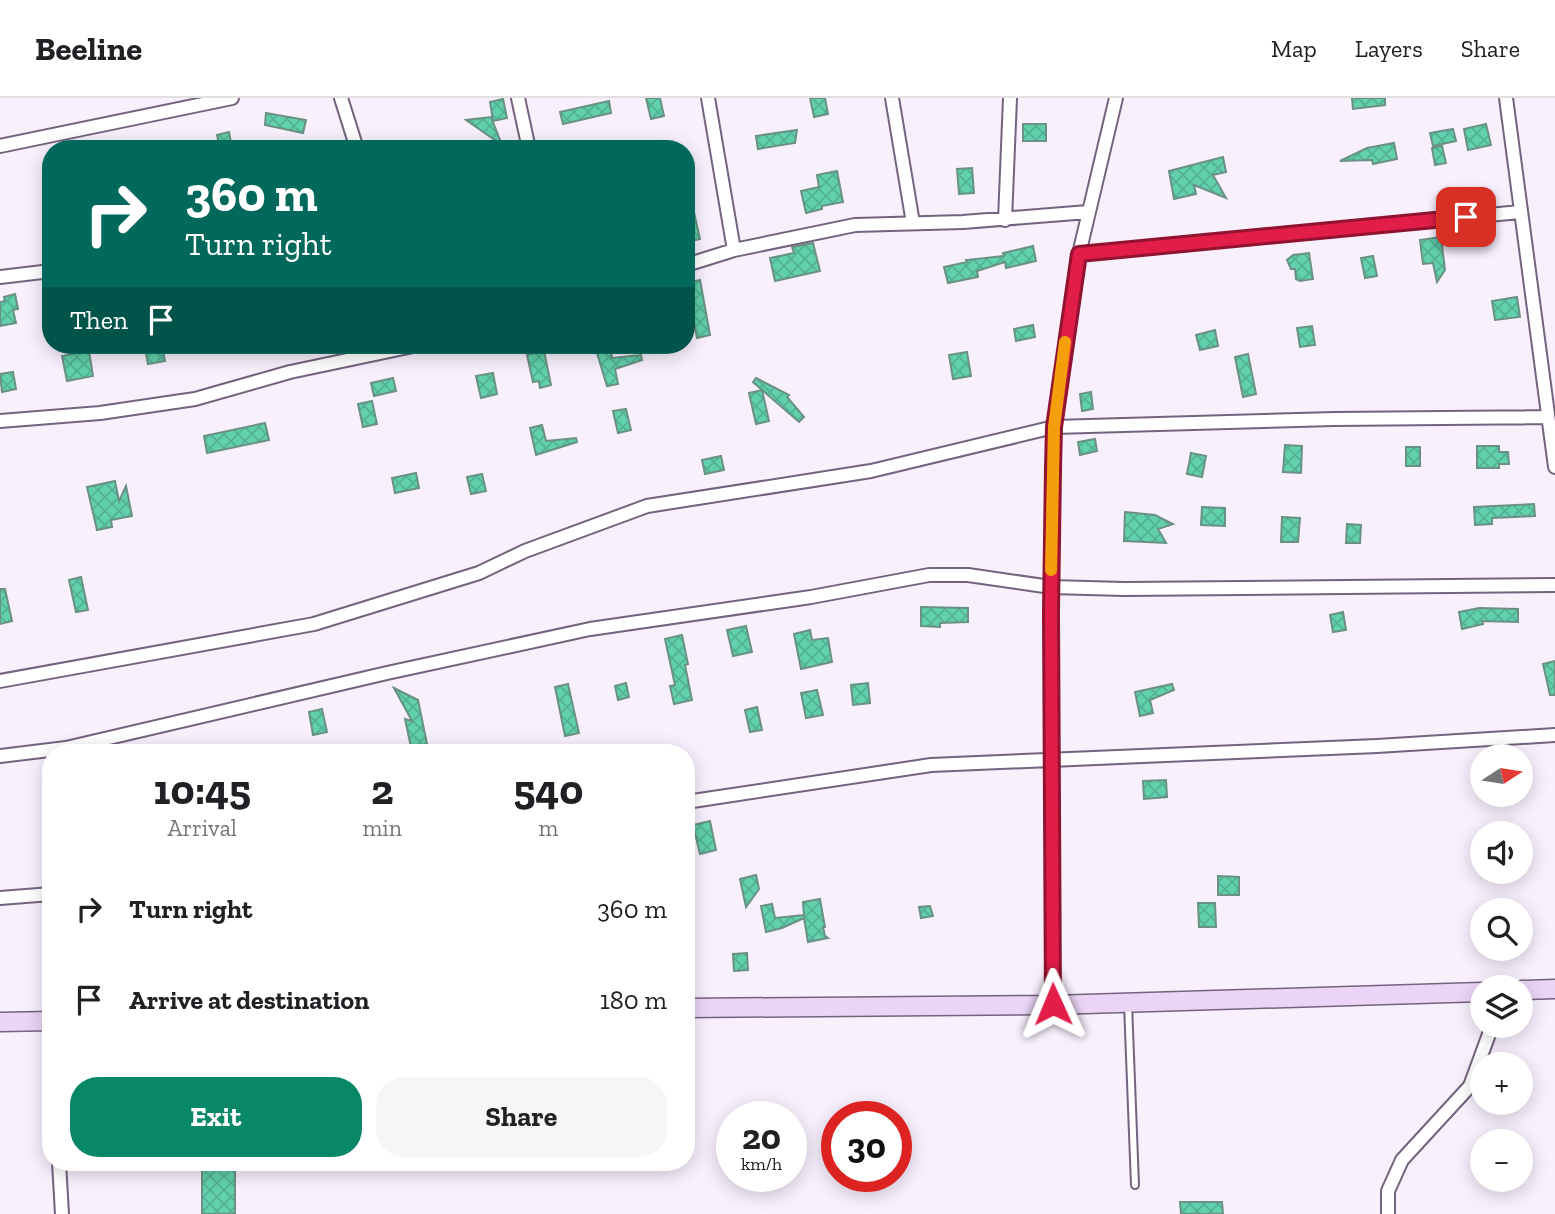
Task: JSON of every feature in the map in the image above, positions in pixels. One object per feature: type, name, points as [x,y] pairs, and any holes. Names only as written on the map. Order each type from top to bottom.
[{"type":"main road","points":[[1533,990],[1555,989]]},
{"type":"main road","points":[[695,1008],[1053,1004],[1470,992]]},
{"type":"main road","points":[[0,1022],[42,1021]]},
{"type":"street","points":[[0,146],[232,98]]},
{"type":"street","points":[[341,98],[354,140]]},
{"type":"street","points":[[518,98],[527,140]]},
{"type":"street","points":[[708,98],[734,250]]},
{"type":"street","points":[[892,98],[913,223]]},
{"type":"street","points":[[1005,220],[1010,98]]},
{"type":"street","points":[[1053,1004],[1051,587],[1054,427],[1079,254],[1116,98]]},
{"type":"street","points":[[1506,98],[1555,467]]},
{"type":"street","points":[[695,262],[734,250],[855,225],[1005,220],[1088,212]]},
{"type":"street","points":[[1079,254],[1520,212]]},
{"type":"street","points":[[0,278],[42,272]]},
{"type":"street","points":[[0,421],[100,413],[195,399],[290,372],[375,354]]},
{"type":"street","points":[[0,681],[314,624],[478,573],[525,551],[647,506],[870,471],[1054,427],[1548,416]]},
{"type":"street","points":[[83,744],[590,629],[811,597],[929,575],[968,575],[1051,587],[1137,589],[1555,585]]},
{"type":"street","points":[[695,801],[931,765],[1377,746],[1555,735]]},
{"type":"street","points":[[0,755],[42,751]]},
{"type":"street","points":[[0,898],[42,895]]},
{"type":"street","points":[[1388,1214],[1388,1191],[1402,1160],[1470,1086],[1488,1038]]},
{"type":"street","points":[[60,1171],[62,1214]]},
{"type":"lane","points":[[1128,1002],[1135,1185]]},
{"type":"building","points":[[646,98],[660,98],[664,116],[651,119]]},
{"type":"building","points":[[810,98],[825,98],[828,114],[814,117]]},
{"type":"building","points":[[1352,98],[1385,98],[1385,105],[1353,109]]},
{"type":"building","points":[[503,99],[507,118],[493,121],[490,102]]},
{"type":"building","points":[[609,101],[611,113],[563,124],[560,112]]},
{"type":"building","points":[[266,113],[306,120],[303,133],[265,125]]},
{"type":"building","points":[[491,117],[500,140],[495,140],[466,120]]},
{"type":"building","points":[[1023,124],[1046,124],[1046,141],[1023,141]]},
{"type":"building","points":[[1486,124],[1491,145],[1468,150],[1464,129]]},
{"type":"building","points":[[1453,129],[1456,141],[1433,146],[1430,133]]},
{"type":"building","points":[[797,130],[795,143],[758,149],[756,136]]},
{"type":"building","points":[[229,132],[230,140],[218,140],[217,135]]},
{"type":"building","points":[[1394,143],[1397,159],[1373,164],[1372,160],[1340,161],[1367,148]]},
{"type":"building","points":[[1442,146],[1446,163],[1435,165],[1432,148]]},
{"type":"building","points":[[1223,157],[1226,172],[1213,175],[1226,198],[1194,185],[1196,194],[1174,199],[1169,171]]},
{"type":"building","points":[[972,168],[974,193],[959,194],[957,169]]},
{"type":"building","points":[[837,171],[843,202],[822,206],[822,209],[806,213],[801,191],[819,187],[817,175]]},
{"type":"building","points":[[695,217],[700,239],[695,240]]},
{"type":"building","points":[[1441,237],[1445,270],[1437,282],[1433,263],[1423,264],[1420,240]]},
{"type":"building","points":[[813,243],[820,271],[775,281],[770,258],[794,253],[792,247]]},
{"type":"building","points":[[1033,246],[1036,261],[1006,268],[1005,262],[977,271],[978,277],[948,283],[944,267],[967,262],[966,260],[1004,256],[1003,253]]},
{"type":"building","points":[[1309,253],[1313,279],[1300,281],[1296,279],[1295,269],[1291,269],[1287,260],[1293,255]]},
{"type":"building","points":[[1373,256],[1377,276],[1365,278],[1361,258]]},
{"type":"building","points":[[700,280],[710,335],[697,338],[695,327],[695,281]]},
{"type":"building","points":[[15,294],[18,309],[13,310],[16,323],[0,326],[0,302],[5,301],[4,297]]},
{"type":"building","points":[[1517,297],[1520,317],[1495,320],[1492,301]]},
{"type":"building","points":[[1033,325],[1035,337],[1016,341],[1014,329]]},
{"type":"building","points":[[1312,326],[1315,345],[1300,347],[1297,328]]},
{"type":"building","points":[[1215,330],[1218,346],[1200,350],[1196,335]]},
{"type":"building","points":[[967,352],[971,376],[953,379],[949,355]]},
{"type":"building","points":[[89,354],[93,376],[67,381],[62,356]]},
{"type":"building","points":[[146,354],[164,354],[165,361],[148,364]]},
{"type":"building","points":[[545,354],[551,385],[540,388],[539,381],[533,382],[527,355]]},
{"type":"building","points":[[597,354],[612,354],[612,358],[641,355],[642,360],[615,369],[618,384],[607,386]]},
{"type":"building","points":[[1248,354],[1256,394],[1243,397],[1235,357]]},
{"type":"building","points":[[13,372],[16,389],[2,392],[0,374]]},
{"type":"building","points":[[493,373],[497,394],[481,398],[476,376]]},
{"type":"building","points":[[393,378],[396,391],[374,396],[371,383]]},
{"type":"building","points":[[756,378],[789,395],[787,397],[804,417],[799,422],[753,382]]},
{"type":"building","points":[[762,390],[769,421],[756,424],[749,393]]},
{"type":"building","points":[[1091,392],[1093,409],[1082,411],[1080,394]]},
{"type":"building","points":[[372,401],[377,424],[363,427],[358,404]]},
{"type":"building","points":[[626,409],[631,430],[618,433],[613,411]]},
{"type":"building","points":[[265,423],[269,440],[207,453],[204,436]]},
{"type":"building","points":[[542,425],[546,441],[576,438],[577,442],[536,455],[530,428]]},
{"type":"building","points":[[1095,439],[1097,451],[1080,455],[1078,442]]},
{"type":"building","points":[[1285,445],[1302,446],[1301,473],[1283,472]]},
{"type":"building","points":[[1477,446],[1499,446],[1499,452],[1508,452],[1509,464],[1499,464],[1499,468],[1477,468]]},
{"type":"building","points":[[1406,447],[1420,447],[1420,466],[1406,466]]},
{"type":"building","points":[[1191,453],[1206,456],[1202,477],[1187,474]]},
{"type":"building","points":[[721,456],[724,470],[705,474],[702,460]]},
{"type":"building","points":[[416,473],[419,488],[395,493],[392,478]]},
{"type":"building","points":[[482,474],[486,491],[471,494],[467,477]]},
{"type":"building","points":[[115,481],[119,501],[126,486],[132,516],[111,520],[112,527],[97,530],[87,487]]},
{"type":"building","points":[[1534,504],[1535,516],[1492,518],[1492,524],[1475,525],[1474,507]]},
{"type":"building","points":[[1202,507],[1225,508],[1225,526],[1201,525]]},
{"type":"building","points":[[1125,512],[1155,515],[1173,524],[1158,529],[1166,543],[1124,541]]},
{"type":"building","points":[[1282,517],[1300,518],[1298,542],[1281,542]]},
{"type":"building","points":[[1347,524],[1361,525],[1360,543],[1346,543]]},
{"type":"building","points":[[81,577],[88,610],[76,612],[69,580]]},
{"type":"building","points":[[0,589],[5,589],[12,621],[0,624]]},
{"type":"building","points":[[921,607],[968,608],[968,622],[940,623],[940,627],[921,626]]},
{"type":"building","points":[[1479,608],[1518,609],[1518,622],[1482,621],[1483,624],[1462,629],[1459,612]]},
{"type":"building","points":[[1343,612],[1346,630],[1333,632],[1330,615]]},
{"type":"building","points":[[746,626],[752,652],[733,656],[727,630]]},
{"type":"building","points":[[810,630],[812,640],[828,638],[832,662],[801,669],[794,634]]},
{"type":"building","points":[[682,635],[692,700],[674,704],[670,686],[675,685],[665,639]]},
{"type":"building","points":[[1555,661],[1555,695],[1550,695],[1543,664]]},
{"type":"building","points":[[626,683],[629,697],[618,700],[615,686]]},
{"type":"building","points":[[868,683],[870,703],[853,705],[851,685]]},
{"type":"building","points":[[568,684],[579,733],[565,736],[555,687]]},
{"type":"building","points":[[1172,684],[1174,690],[1150,700],[1153,713],[1140,716],[1135,692]]},
{"type":"building","points":[[394,688],[418,700],[427,744],[410,744],[405,719],[412,721]]},
{"type":"building","points":[[817,690],[823,715],[806,718],[801,693]]},
{"type":"building","points":[[757,707],[762,730],[750,732],[745,710]]},
{"type":"building","points":[[322,709],[327,732],[313,735],[309,712]]},
{"type":"building","points":[[1166,780],[1167,797],[1144,799],[1143,781]]},
{"type":"building","points":[[710,821],[716,850],[700,854],[695,825]]},
{"type":"building","points":[[756,875],[759,889],[746,907],[740,879]]},
{"type":"building","points":[[1218,876],[1239,877],[1239,895],[1218,895]]},
{"type":"building","points":[[820,899],[823,927],[828,938],[808,942],[804,918],[766,932],[761,906],[772,904],[775,918],[804,915],[803,902]]},
{"type":"building","points":[[1198,903],[1215,903],[1216,927],[1199,927]]},
{"type":"building","points":[[930,906],[933,916],[921,918],[919,907]]},
{"type":"building","points":[[747,953],[748,970],[734,971],[733,954]]},
{"type":"building","points":[[202,1171],[235,1171],[235,1214],[202,1214]]},
{"type":"building","points":[[1180,1202],[1222,1202],[1223,1214],[1181,1214]]},
{"type":"slow traffic","points":[[1051,570],[1054,427],[1065,342]]},
{"type":"route","points":[[1053,1004],[1051,534],[1054,427],[1079,254],[1466,217]]}]
